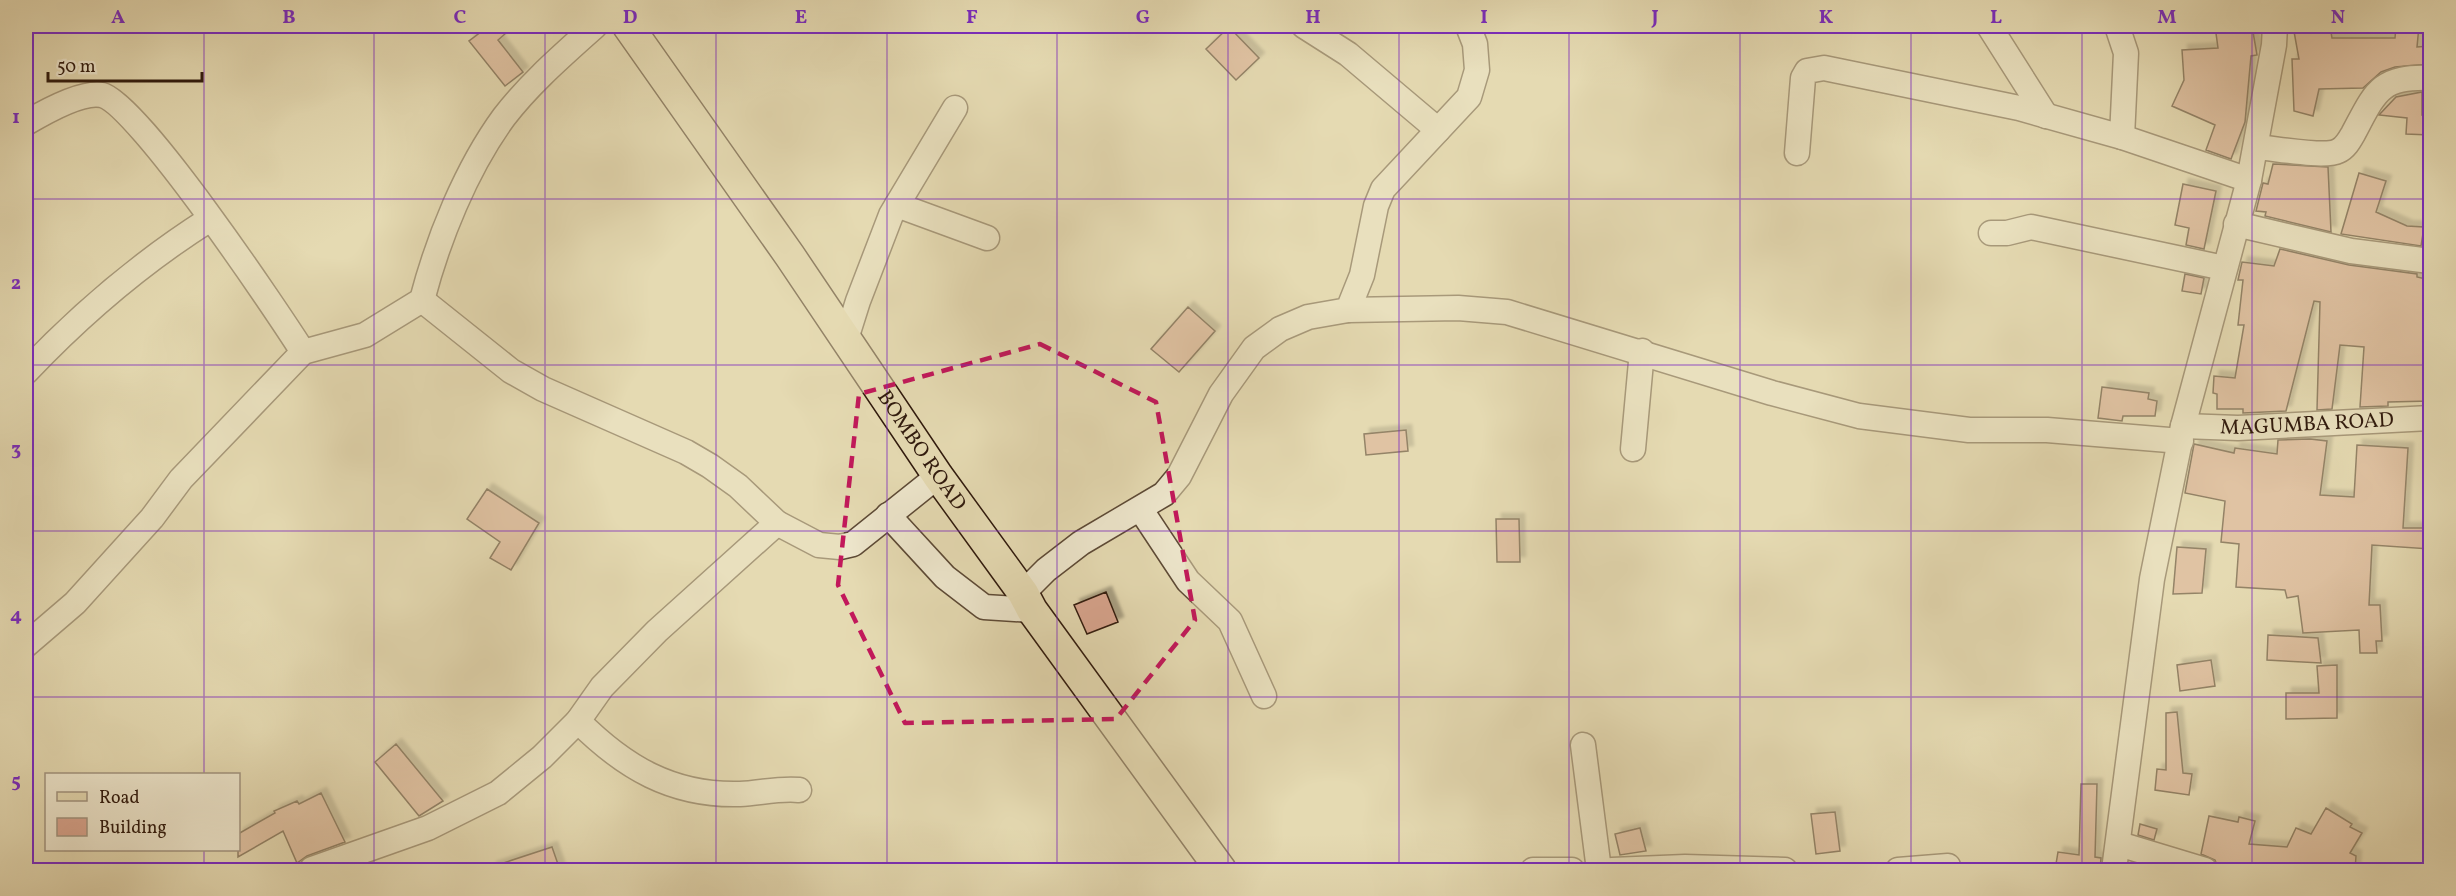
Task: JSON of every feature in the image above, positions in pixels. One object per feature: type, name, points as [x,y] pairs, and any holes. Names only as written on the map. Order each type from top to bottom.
[{"type":"main road","name":"BOMBO ROAD","points":[[628,26],[846,339],[938,476],[1221,870]]},
{"type":"street","points":[[26,645],[75,603],[152,518],[181,480],[303,352],[365,335],[422,300],[432,262],[454,209],[504,118],[526,92],[595,26]]},
{"type":"street","points":[[1304,26],[1348,54],[1409,103],[1438,130]]},
{"type":"street","points":[[1348,310],[1362,275],[1376,206],[1383,189],[1469,98],[1477,70],[1475,44],[1468,26]]},
{"type":"street","points":[[1989,26],[2046,116]]},
{"type":"street","points":[[2117,26],[2126,52],[2122,137]]},
{"type":"street","points":[[2114,870],[2152,579],[2182,434],[2249,180],[2274,45],[2275,26]]},
{"type":"street","points":[[1797,153],[1803,78],[1807,71],[1824,68],[1941,91],[2046,116],[2122,137],[2249,180]]},
{"type":"street","points":[[2256,147],[2324,154],[2337,152],[2347,144],[2377,91],[2392,81],[2430,78]]},
{"type":"street","points":[[26,123],[92,94],[104,96],[119,105],[170,164],[303,352]]},
{"type":"street","points":[[846,339],[858,301],[897,205],[955,108]]},
{"type":"street","points":[[897,205],[987,238]]},
{"type":"street","points":[[26,372],[119,284],[210,219]]},
{"type":"street","points":[[2236,224],[2351,251],[2430,261]]},
{"type":"street","points":[[1991,233],[2007,233],[2031,227],[2224,268]]},
{"type":"street","points":[[422,300],[511,371],[543,389],[686,452],[738,486],[777,523],[819,545],[840,547],[853,544],[867,536],[888,515],[938,476]]},
{"type":"street","name":"MAGUMBA ROAD","points":[[1028,602],[1046,570],[1081,543],[1141,510],[1164,494],[1179,476],[1221,394],[1254,348],[1280,329],[1308,317],[1348,310],[1458,308],[1507,312],[1642,351],[1772,393],[1859,416],[1969,430],[2182,434],[2238,428],[2430,418]]},
{"type":"street","points":[[1633,449],[1642,351]]},
{"type":"street","points":[[1141,510],[1188,581],[1230,621],[1264,696]]},
{"type":"street","points":[[888,515],[945,578],[984,607],[1028,602]]},
{"type":"street","points":[[312,869],[420,831],[498,793],[542,757],[578,721],[602,687],[657,631],[777,523]]},
{"type":"street","points":[[578,721],[616,757],[639,771],[686,789],[738,794],[799,790]]},
{"type":"street","points":[[1583,745],[1599,870]]},
{"type":"street","points":[[2119,844],[2205,870]]},
{"type":"street","points":[[1898,870],[1948,866]]},
{"type":"street","points":[[1612,870],[1685,867],[1785,870]]},
{"type":"street","points":[[1533,870],[1572,870]]},
{"type":"highlighted area","points":[[1040,344],[1156,402],[1195,620],[1116,719],[905,723],[838,585],[859,394]]},
{"type":"building","points":[[489,26],[514,26],[498,40],[523,72],[505,86],[469,41]]},
{"type":"building","points":[[2215,26],[2252,26],[2257,55],[2251,56],[2245,122],[2231,159],[2206,150],[2215,125],[2172,106],[2184,80],[2182,50],[2218,48]]},
{"type":"building","points":[[2293,26],[2330,26],[2332,38],[2395,38],[2396,26],[2419,26],[2417,47],[2430,46],[2430,64],[2395,67],[2381,72],[2363,88],[2319,89],[2313,116],[2294,111],[2292,59],[2299,59]]},
{"type":"building","points":[[1229,27],[1259,58],[1236,80],[1206,49]]},
{"type":"building","points":[[2422,92],[2422,115],[2430,116],[2430,135],[2406,134],[2407,118],[2379,115],[2396,97]]},
{"type":"building","points":[[2273,164],[2328,167],[2331,232],[2265,216],[2266,212],[2256,211],[2263,183],[2268,184]]},
{"type":"building","points":[[2359,173],[2386,181],[2376,212],[2407,226],[2424,227],[2421,246],[2341,234]]},
{"type":"building","points":[[2183,184],[2216,191],[2204,249],[2186,245],[2189,228],[2175,225]]},
{"type":"building","points":[[2280,249],[2349,265],[2417,274],[2417,277],[2430,280],[2430,329],[2428,328],[2430,401],[2388,402],[2388,406],[2360,407],[2364,347],[2340,345],[2332,409],[2317,410],[2320,302],[2314,301],[2286,411],[2243,413],[2243,409],[2217,409],[2217,394],[2213,393],[2214,376],[2235,378],[2244,325],[2238,325],[2243,280],[2238,280],[2242,262],[2274,266]]},
{"type":"building","points":[[2185,274],[2204,278],[2201,294],[2182,291]]},
{"type":"building","points":[[1188,307],[1215,331],[1179,372],[1151,349]]},
{"type":"building","points":[[2102,387],[2149,393],[2148,399],[2157,401],[2155,416],[2123,416],[2122,421],[2098,418]]},
{"type":"building","points":[[1406,430],[1408,451],[1366,455],[1364,434]]},
{"type":"building","points":[[2278,440],[2327,441],[2320,495],[2354,497],[2357,445],[2408,448],[2403,528],[2430,528],[2430,549],[2372,545],[2369,605],[2380,605],[2382,641],[2376,641],[2377,653],[2360,653],[2359,630],[2303,633],[2298,596],[2287,598],[2285,590],[2236,587],[2239,544],[2221,542],[2225,501],[2185,493],[2194,444],[2234,453],[2235,448],[2277,454]]},
{"type":"building","points":[[487,489],[539,523],[511,570],[490,558],[500,542],[467,519]]},
{"type":"building","points":[[1496,519],[1519,519],[1520,562],[1497,562]]},
{"type":"building","points":[[2177,547],[2206,549],[2202,593],[2173,594]]},
{"type":"building","points":[[1106,592],[1118,622],[1087,634],[1074,605]]},
{"type":"building","points":[[2268,635],[2318,638],[2321,663],[2267,660]]},
{"type":"building","points":[[2211,660],[2215,686],[2180,691],[2177,665]]},
{"type":"building","points":[[2337,665],[2337,718],[2286,719],[2286,693],[2319,693],[2317,666]]},
{"type":"building","points":[[2177,712],[2183,773],[2192,774],[2189,795],[2155,790],[2157,769],[2166,770],[2166,713]]},
{"type":"building","points":[[396,744],[443,801],[419,816],[375,762]]},
{"type":"building","points":[[2081,784],[2097,784],[2095,857],[2101,858],[2100,870],[2055,870],[2058,852],[2079,855]]},
{"type":"building","points":[[321,793],[345,842],[307,856],[297,863],[283,831],[238,857],[240,833],[275,813],[274,811],[297,801],[299,804]]},
{"type":"building","points":[[2326,808],[2352,824],[2350,827],[2362,833],[2350,853],[2356,856],[2355,870],[2219,870],[2215,860],[2201,854],[2209,816],[2238,822],[2239,817],[2255,821],[2249,844],[2287,847],[2296,828],[2311,834]]},
{"type":"building","points":[[1835,812],[1840,851],[1816,854],[1811,814]]},
{"type":"building","points":[[2140,824],[2157,829],[2154,840],[2138,835]]},
{"type":"building","points":[[1640,828],[1646,851],[1620,855],[1615,834]]},
{"type":"building","points":[[552,847],[560,870],[492,870],[491,867]]}]
